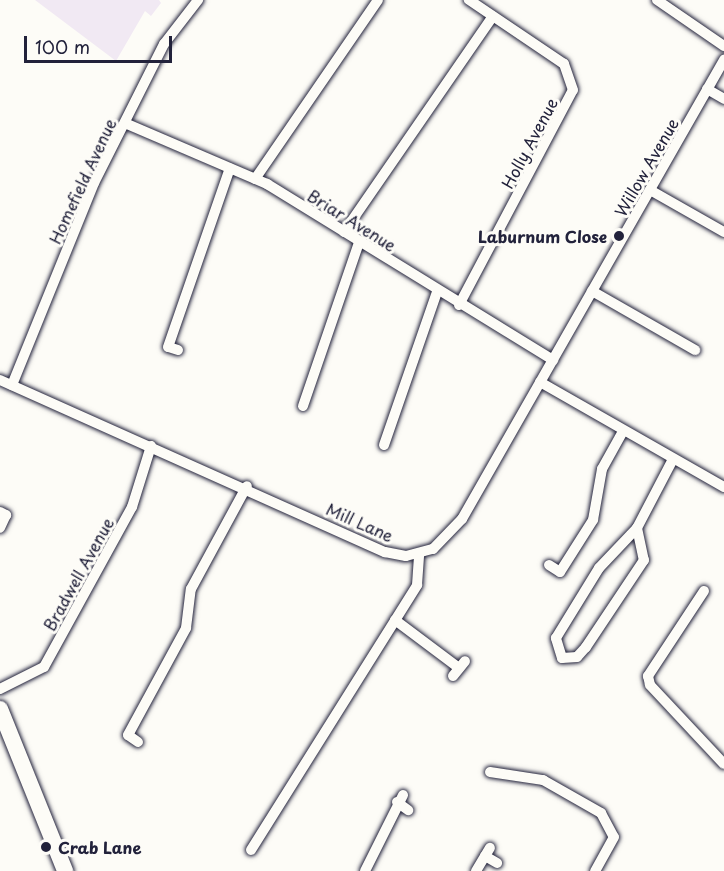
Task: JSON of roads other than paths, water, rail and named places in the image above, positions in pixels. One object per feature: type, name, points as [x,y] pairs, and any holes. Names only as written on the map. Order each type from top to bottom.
[{"type":"highway","points":[[0,710],[64,871]]},
{"type":"street","name":"Homefield Avenue","points":[[12,386],[125,123],[164,44],[198,0]]},
{"type":"street","points":[[255,179],[378,0]]},
{"type":"street","name":"Holly Avenue","points":[[459,304],[573,90],[564,64],[469,0]]},
{"type":"street","points":[[657,0],[724,46]]},
{"type":"street","points":[[344,232],[493,16]]},
{"type":"street","name":"Willow Avenue","points":[[540,382],[724,60]]},
{"type":"street","points":[[707,89],[724,99]]},
{"type":"street","name":"Briar Avenue","points":[[125,123],[255,179],[344,232],[437,292],[553,360]]},
{"type":"street","points":[[168,347],[230,168]]},
{"type":"street","points":[[650,190],[724,232]]},
{"type":"street","points":[[303,406],[359,242]]},
{"type":"street","points":[[592,291],[695,350]]},
{"type":"street","points":[[384,445],[437,292]]},
{"type":"street","name":"Mill Lane","points":[[0,380],[247,486],[385,552],[419,554]]},
{"type":"street","points":[[251,850],[418,581],[419,554],[453,533],[540,382],[622,433],[724,487]]},
{"type":"street","points":[[549,565],[560,572],[593,520],[602,469],[622,433]]},
{"type":"street","name":"Bradwell Avenue","points":[[0,689],[44,667],[132,507],[151,446]]},
{"type":"street","points":[[637,528],[645,552],[639,567],[586,647],[577,657],[562,658],[556,638],[599,568],[637,528],[673,459]]},
{"type":"street","points":[[138,742],[123,733],[186,628],[191,589],[247,486]]},
{"type":"street","points":[[0,512],[6,515],[0,528]]},
{"type":"street","points":[[704,591],[648,676],[650,685],[724,764]]},
{"type":"street","points":[[395,620],[459,668]]},
{"type":"street","points":[[490,772],[543,780],[601,813],[614,837],[595,871]]},
{"type":"street","points":[[369,869],[400,799],[408,810]]},
{"type":"street","points":[[476,871],[487,852],[497,863]]},
{"type":"place","name":"Laburnum Close","points":[[619,236]]},
{"type":"place","name":"Crab Lane","points":[[46,847]]}]
